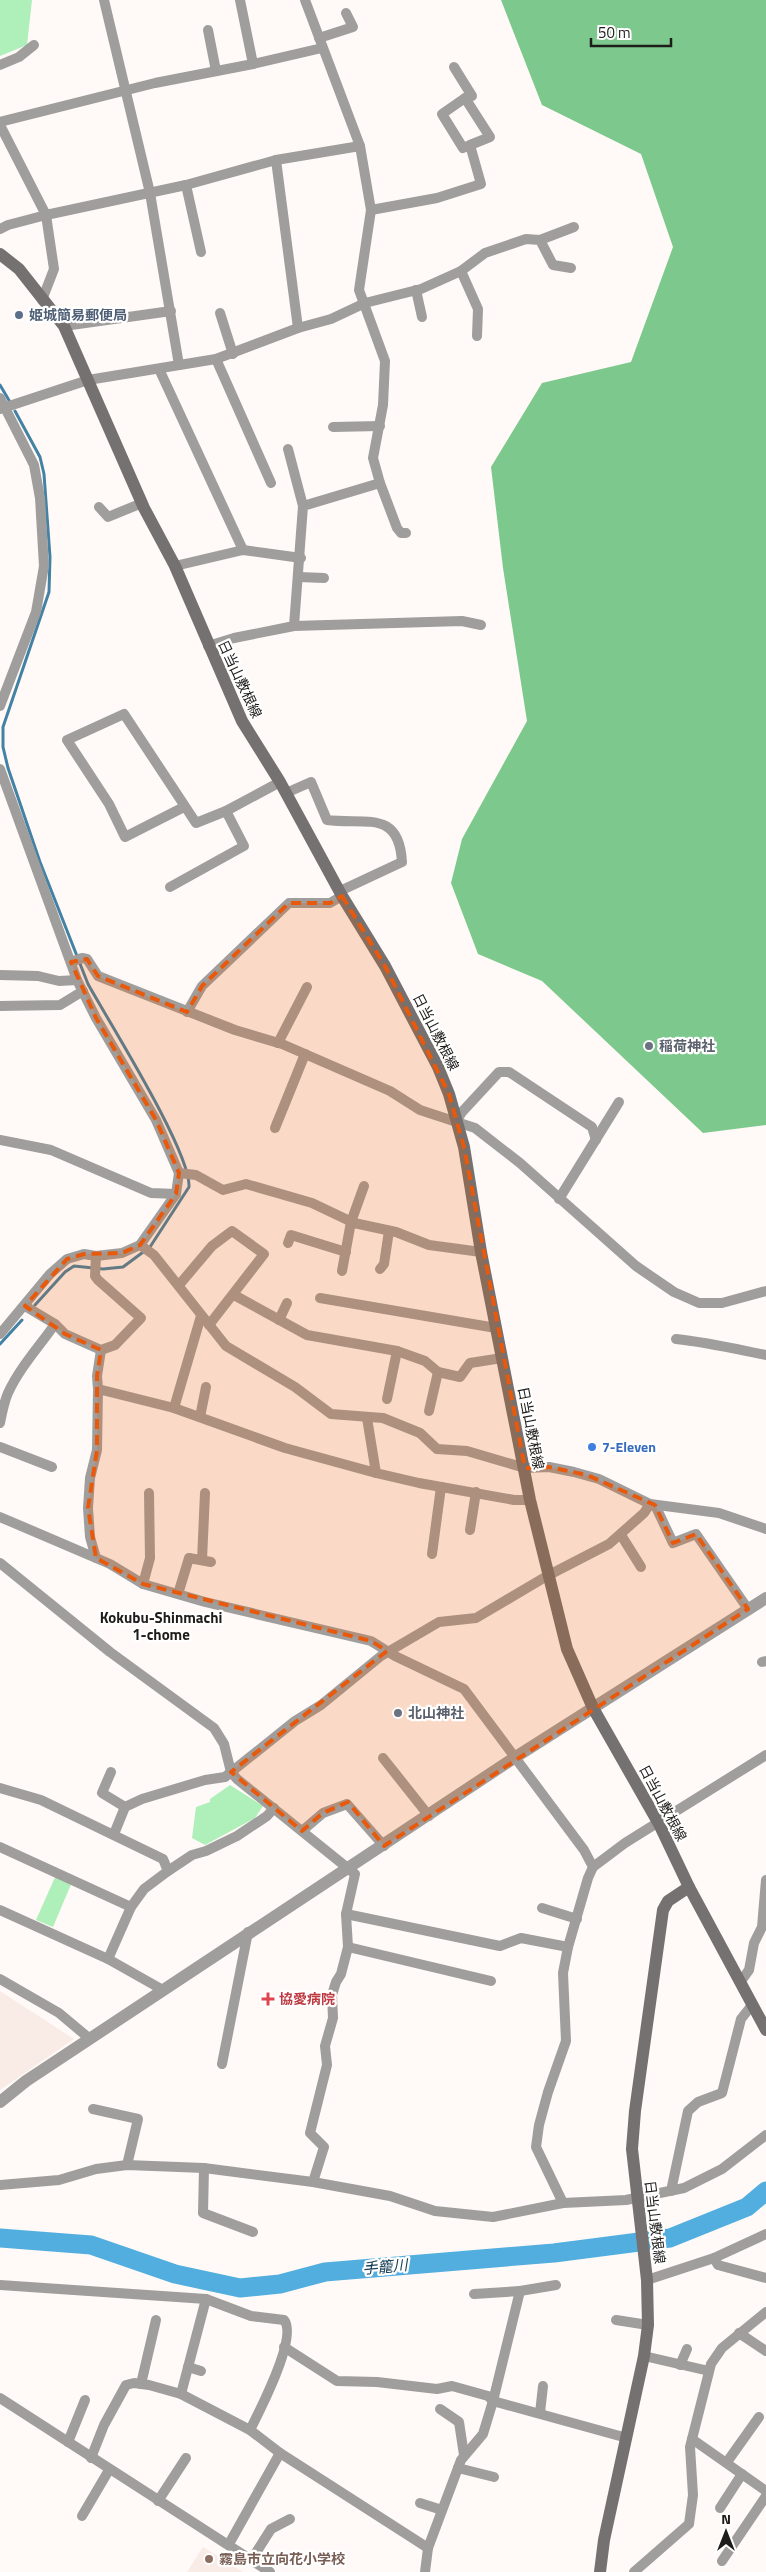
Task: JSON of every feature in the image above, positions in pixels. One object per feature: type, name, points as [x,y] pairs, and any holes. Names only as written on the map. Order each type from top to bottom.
[{"type":"main road","name":"日当山敷根線","points":[[0,254],[19,269],[64,326],[142,503],[174,566],[242,721],[283,787],[341,893],[385,966],[438,1067],[449,1094],[464,1148],[481,1252],[530,1500],[547,1576],[567,1649],[593,1708],[659,1824],[689,1886],[766,2030]]},
{"type":"main road","name":"日当山敷根線","points":[[600,2572],[604,2540],[644,2356],[648,2325],[647,2278],[632,2149],[635,2111],[663,1910],[668,1901],[689,1886]]},
{"type":"street","points":[[104,0],[150,193],[179,365]]},
{"type":"street","points":[[240,0],[253,64]]},
{"type":"street","points":[[305,0],[360,146],[370,210],[359,290],[385,361],[380,426],[373,458],[397,528],[401,533],[406,533]]},
{"type":"street","points":[[42,300],[54,269],[46,215],[0,123],[124,90],[253,64],[321,43],[352,26],[346,13]]},
{"type":"street","points":[[208,30],[216,71]]},
{"type":"street","points":[[0,65],[19,57],[34,45]]},
{"type":"street","points":[[454,68],[472,96],[465,98],[442,114],[463,148],[490,137],[465,98]]},
{"type":"street","points":[[370,210],[438,198],[481,184],[470,145]]},
{"type":"street","points":[[0,229],[46,215],[186,185],[276,160],[360,146]]},
{"type":"street","points":[[276,160],[298,328]]},
{"type":"street","points":[[186,185],[201,252]]},
{"type":"street","points":[[0,706],[36,612],[44,566],[40,498],[34,465],[2,405],[88,380],[216,360],[298,328],[331,319],[364,303],[416,290],[461,271],[485,253],[526,239],[540,240],[574,227]]},
{"type":"street","points":[[540,240],[553,265],[571,268]]},
{"type":"street","points":[[461,271],[478,309],[477,336]]},
{"type":"street","points":[[416,290],[422,317]]},
{"type":"street","points":[[64,326],[171,311]]},
{"type":"street","points":[[220,313],[233,354]]},
{"type":"street","points":[[216,360],[271,483]]},
{"type":"street","points":[[159,369],[243,550]]},
{"type":"street","points":[[334,427],[380,426]]},
{"type":"street","points":[[288,450],[303,506],[301,558],[294,626]]},
{"type":"street","points":[[303,506],[380,483]]},
{"type":"street","points":[[99,507],[108,517],[142,503]]},
{"type":"street","points":[[174,566],[243,550],[301,558]]},
{"type":"street","points":[[299,577],[324,578]]},
{"type":"street","points":[[208,646],[234,638],[294,626],[462,621],[481,625]]},
{"type":"street","points":[[184,807],[126,837],[109,804],[67,740],[124,714],[184,807],[196,822],[283,787],[311,782],[326,820],[371,821],[392,829],[401,844],[402,862],[341,893],[330,903],[288,903],[202,986],[187,1012]]},
{"type":"street","points":[[0,769],[76,960],[77,980],[96,1018],[156,1120],[181,1173],[176,1194],[140,1245],[122,1253],[96,1258],[84,1254],[67,1259],[50,1274],[0,1334]]},
{"type":"street","points":[[170,887],[244,846],[226,811]]},
{"type":"street","points":[[76,960],[87,959],[98,976],[187,1012],[278,1043],[390,1091],[420,1110],[474,1128],[490,1138],[636,1266],[674,1292],[699,1303],[722,1303],[766,1291]]},
{"type":"street","points":[[7,972],[59,980],[77,980]]},
{"type":"street","points":[[278,1043],[307,987]]},
{"type":"street","points":[[0,1006],[60,1005],[83,991]]},
{"type":"street","points":[[275,1128],[305,1054]]},
{"type":"street","points":[[456,1122],[462,1112],[499,1072],[509,1072],[592,1127],[596,1140]]},
{"type":"street","points":[[559,1199],[619,1102]]},
{"type":"street","points":[[0,1140],[51,1150],[151,1193],[176,1194]]},
{"type":"street","points":[[181,1173],[196,1175],[223,1190],[246,1184],[304,1200],[351,1222],[390,1231],[430,1245],[481,1252]]},
{"type":"street","points":[[342,1271],[351,1222],[364,1186]]},
{"type":"street","points":[[179,1285],[212,1246],[232,1231],[264,1254],[210,1325]]},
{"type":"street","points":[[380,1269],[384,1264],[390,1231]]},
{"type":"street","points":[[288,1243],[291,1235],[346,1252]]},
{"type":"street","points":[[140,1245],[154,1255],[226,1346],[295,1387],[331,1414],[383,1418],[420,1433],[437,1449],[467,1451],[524,1468],[549,1467],[587,1475],[653,1504],[720,1513],[766,1529]]},
{"type":"street","points":[[25,1306],[55,1324],[65,1334],[101,1350],[115,1345],[141,1318],[95,1276],[96,1258]]},
{"type":"street","points":[[234,1295],[307,1334],[397,1351],[425,1361],[438,1372],[460,1377],[470,1363],[502,1358]]},
{"type":"street","points":[[320,1298],[496,1328]]},
{"type":"street","points":[[279,1320],[287,1303]]},
{"type":"street","points":[[174,1408],[201,1316]]},
{"type":"street","points":[[0,1423],[8,1393],[25,1363],[36,1352],[55,1324]]},
{"type":"street","points":[[676,1339],[706,1342],[736,1351],[766,1355]]},
{"type":"street","points":[[96,1558],[90,1537],[88,1508],[90,1478],[97,1450],[97,1376],[101,1350]]},
{"type":"street","points":[[387,1399],[397,1351]]},
{"type":"street","points":[[430,1410],[438,1372]]},
{"type":"street","points":[[200,1417],[206,1387]]},
{"type":"street","points":[[98,1389],[174,1408],[285,1448],[376,1473],[514,1500],[530,1500]]},
{"type":"street","points":[[367,1418],[376,1473]]},
{"type":"street","points":[[0,1447],[52,1467]]},
{"type":"street","points":[[432,1554],[441,1486]]},
{"type":"street","points":[[470,1530],[476,1492]]},
{"type":"street","points":[[143,1584],[150,1558],[149,1493]]},
{"type":"street","points":[[178,1594],[189,1558],[206,1561],[205,1493]]},
{"type":"street","points":[[114,1834],[125,1807],[142,1799],[196,1783],[222,1778],[295,1721],[321,1705],[381,1656],[439,1622],[476,1618],[547,1576],[609,1544],[653,1504]]},
{"type":"street","points":[[653,1504],[674,1543],[696,1534],[748,1610]]},
{"type":"street","points":[[0,1516],[110,1564],[143,1584],[371,1641],[389,1652],[464,1689],[584,1850],[593,1867]]},
{"type":"street","points":[[621,1535],[641,1567]]},
{"type":"street","points":[[0,1563],[110,1652],[214,1728],[224,1744],[231,1772],[355,1874],[346,1914],[348,1947],[341,1974],[332,1995],[333,2018],[326,2046],[327,2065],[310,2133],[324,2144],[313,2182]]},
{"type":"street","points":[[0,2102],[26,2081],[248,1932],[384,1846],[514,1758],[766,1598]]},
{"type":"street","points":[[563,2204],[536,2147],[539,2125],[546,2100],[566,2041],[563,1973],[568,1947],[593,1867],[625,1844],[766,1755]]},
{"type":"street","points":[[383,1758],[429,1816]]},
{"type":"street","points":[[111,1772],[102,1793],[125,1807]]},
{"type":"street","points":[[0,1788],[41,1800],[164,1859],[168,1872]]},
{"type":"street","points":[[302,1831],[323,1813],[335,1806],[347,1804],[384,1846]]},
{"type":"street","points":[[108,1959],[131,1907],[144,1889],[192,1855],[206,1851],[237,1836],[268,1816],[274,1808]]},
{"type":"street","points":[[0,1847],[131,1907]]},
{"type":"street","points":[[740,1981],[749,1970],[754,1943],[762,1927],[766,1880]]},
{"type":"street","points":[[542,1908],[577,1919]]},
{"type":"street","points":[[0,1910],[108,1959],[163,1990]]},
{"type":"street","points":[[346,1914],[500,1946],[521,1938],[568,1947]]},
{"type":"street","points":[[222,2064],[248,1932]]},
{"type":"street","points":[[348,1947],[491,1981]]},
{"type":"street","points":[[0,1979],[64,2016],[90,2039]]},
{"type":"street","points":[[671,2191],[688,2111],[698,2102],[722,2093],[741,2019],[752,2005]]},
{"type":"street","points":[[93,2109],[138,2119],[127,2165]]},
{"type":"street","points":[[0,2185],[54,2181],[96,2169],[127,2165],[204,2168],[313,2182],[399,2198],[435,2211],[493,2217],[563,2204],[637,2203],[684,2188],[714,2174],[766,2135]]},
{"type":"street","points":[[204,2168],[203,2213],[253,2232]]},
{"type":"street","points":[[647,2278],[714,2258],[766,2234]]},
{"type":"street","points":[[714,2258],[718,2265],[766,2278]]},
{"type":"street","points":[[0,2285],[206,2299],[251,2316],[284,2320],[288,2330],[284,2347],[272,2384],[250,2430]]},
{"type":"street","points":[[474,2294],[520,2291],[556,2285]]},
{"type":"street","points":[[425,2572],[428,2548],[458,2468],[464,2455],[483,2434],[520,2291]]},
{"type":"street","points":[[181,2394],[206,2299]]},
{"type":"street","points":[[634,2572],[689,2524],[693,2495],[690,2452],[709,2371],[718,2351],[766,2312]]},
{"type":"street","points":[[141,2384],[156,2320]]},
{"type":"street","points":[[616,2320],[648,2325]]},
{"type":"street","points":[[738,2333],[766,2351]]},
{"type":"street","points":[[284,2347],[336,2381],[377,2382],[437,2389],[452,2386],[488,2396],[493,2401],[627,2438]]},
{"type":"street","points":[[680,2365],[687,2349]]},
{"type":"street","points":[[644,2356],[709,2371]]},
{"type":"street","points":[[188,2367],[201,2371]]},
{"type":"street","points":[[91,2458],[104,2426],[126,2385],[141,2384],[181,2394],[250,2430],[280,2453],[428,2548]]},
{"type":"street","points":[[540,2413],[543,2386]]},
{"type":"street","points":[[0,2398],[270,2572]]},
{"type":"street","points":[[68,2442],[85,2400]]},
{"type":"street","points":[[440,2409],[459,2422],[464,2455]]},
{"type":"street","points":[[727,2462],[759,2417]]},
{"type":"street","points":[[692,2439],[766,2491]]},
{"type":"street","points":[[229,2544],[280,2453]]},
{"type":"street","points":[[158,2501],[186,2458]]},
{"type":"street","points":[[458,2468],[494,2477]]},
{"type":"street","points":[[82,2516],[110,2470]]},
{"type":"street","points":[[720,2508],[742,2474]]},
{"type":"street","points":[[722,2561],[766,2496]]},
{"type":"street","points":[[420,2503],[442,2510]]},
{"type":"street","points":[[252,2559],[271,2529],[290,2519]]},
{"type":"highlighted area","points":[[342,896],[385,966],[449,1094],[464,1147],[525,1468],[549,1467],[587,1475],[655,1505],[673,1543],[696,1534],[748,1609],[384,1846],[348,1802],[323,1813],[302,1831],[231,1772],[387,1651],[371,1641],[143,1584],[96,1558],[88,1508],[97,1450],[97,1376],[101,1350],[65,1334],[25,1306],[67,1259],[84,1254],[122,1253],[140,1245],[176,1194],[179,1173],[156,1120],[96,1018],[71,962],[87,959],[98,976],[187,1012],[202,986],[289,903],[330,903]]},
{"type":"shaded area","points":[[0,1991],[74,2039],[0,2090]]},
{"type":"shaded area","name":"霧島市立向花小学校","points":[[203,2547],[243,2572],[187,2572]]},
{"type":"green space","points":[[0,0],[32,0],[27,45],[0,56]]},
{"type":"green space","points":[[501,0],[766,0],[766,1125],[703,1133],[542,981],[478,954],[451,883],[462,839],[527,721],[503,568],[491,467],[542,383],[631,362],[673,247],[641,154],[542,105]]},
{"type":"green space","points":[[230,1785],[263,1806],[255,1818],[205,1845],[192,1838],[196,1807],[210,1802],[210,1799]]},
{"type":"green space","points":[[56,1875],[72,1882],[53,1927],[36,1920]]},
{"type":"waterway","points":[[0,385],[10,402]]},
{"type":"waterway","points":[[15,411],[40,457],[44,474],[50,557],[49,592],[3,727],[3,747],[8,768],[40,862],[88,984],[163,1117],[186,1170],[189,1187],[150,1247],[123,1267],[103,1269],[74,1266],[65,1272],[35,1305]]},
{"type":"waterway","points":[[0,1344],[22,1320]]},
{"type":"waterway","name":"手籠川","points":[[0,2238],[91,2245],[175,2274],[240,2288],[280,2284],[325,2272],[554,2253],[670,2238],[747,2207],[766,2191]]},
{"type":"place","name":"姫城簡易郵便局","points":[[19,315]]},
{"type":"place","name":"稲荷神社","points":[[649,1046]]},
{"type":"place","name":"7-Eleven","points":[[592,1447]]},
{"type":"place","name":"北山神社","points":[[398,1713]]},
{"type":"place","name":"協愛病院","points":[[268,1999]]},
{"type":"place","name":"霧島市立向花小学校","points":[[209,2559]]},
{"type":"district","name":"Kokubu-Shinmachi 1-chome","points":[[161,1626]]}]
